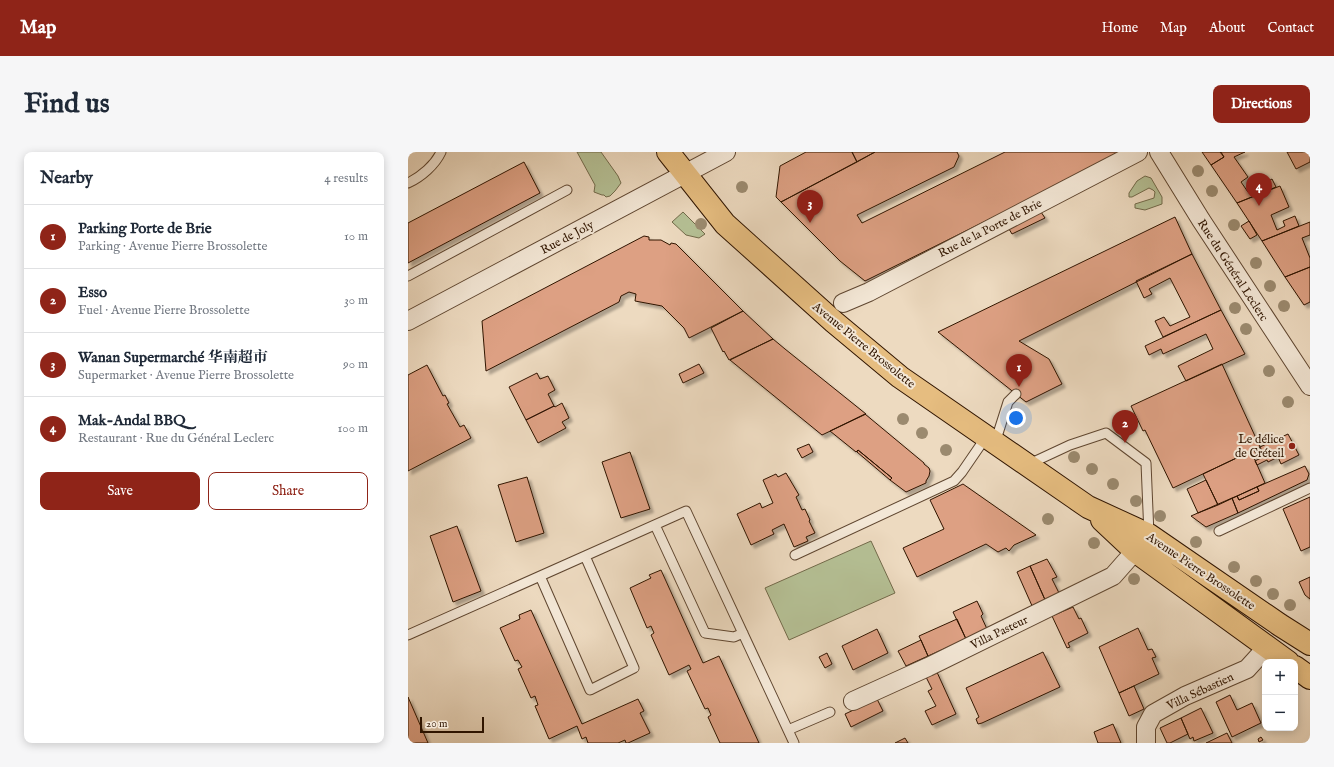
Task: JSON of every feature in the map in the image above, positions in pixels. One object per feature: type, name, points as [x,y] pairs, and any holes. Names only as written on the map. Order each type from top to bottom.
[{"type":"main road","name":"Avenue Pierre Brossolette","points":[[668,152],[725,224],[834,322],[900,377],[1142,543],[1310,644]]},
{"type":"main road","name":"Avenue Pierre Brossolette","points":[[1142,543],[1267,647],[1284,659]]},
{"type":"main road","points":[[1298,669],[1310,678]]},
{"type":"street","name":"Rue de Joly","points":[[408,321],[726,152]]},
{"type":"street","name":"Rue de la Porte de Brie","points":[[843,303],[869,292],[1138,152]]},
{"type":"street","name":"Rue du Général Leclerc","points":[[1159,152],[1200,220],[1310,386]]},
{"type":"street","name":"Villa Pasteur","points":[[853,701],[928,667],[1113,576],[1142,543]]},
{"type":"street","name":"Villa Sébastien","points":[[1146,743],[1146,726],[1153,714],[1185,696],[1247,669],[1267,647]]},
{"type":"lane","points":[[408,183],[416,180],[438,159],[441,152]]},
{"type":"lane","points":[[408,276],[567,190]]},
{"type":"lane","points":[[794,555],[954,482],[991,440],[1008,402],[1016,394]]},
{"type":"lane","points":[[1027,465],[1070,445],[1106,434],[1146,463],[1142,543]]},
{"type":"lane","points":[[1219,531],[1310,488]]},
{"type":"lane","points":[[408,635],[686,511],[794,743]]},
{"type":"lane","points":[[655,525],[705,633],[734,637],[743,633]]},
{"type":"lane","points":[[540,576],[590,690],[634,668],[585,556]]},
{"type":"lane","points":[[788,730],[830,712]]},
{"type":"green space","points":[[577,152],[601,152],[618,176],[621,183],[610,196],[606,197],[594,192],[595,185]]},
{"type":"green space","points":[[1145,176],[1151,178],[1162,197],[1162,204],[1145,210],[1135,208],[1135,204],[1154,198],[1155,192],[1149,188],[1132,197],[1129,197],[1129,193],[1137,181]]},
{"type":"green space","points":[[683,212],[705,234],[699,238],[686,235],[672,222]]},
{"type":"green space","points":[[871,541],[895,593],[789,640],[765,588]]},
{"type":"building","points":[[806,152],[852,152],[857,162],[781,202],[776,197],[780,166]]},
{"type":"building","points":[[852,152],[875,152],[857,162]]},
{"type":"building","points":[[875,152],[957,152],[959,156],[954,167],[857,215],[862,223],[1005,152],[1125,152],[865,281],[840,261],[781,202]]},
{"type":"building","points":[[1202,152],[1221,152],[1224,157],[1211,165]]},
{"type":"building","points":[[1220,152],[1245,152],[1234,157],[1248,177],[1241,182],[1248,192],[1272,179],[1276,187],[1237,203],[1211,165],[1224,157]]},
{"type":"building","points":[[1287,152],[1310,152],[1310,162],[1296,169]]},
{"type":"building","points":[[524,162],[540,193],[408,263],[408,223]]},
{"type":"building","points":[[1280,186],[1289,207],[1271,215],[1277,230],[1285,226],[1283,221],[1295,216],[1299,226],[1262,241],[1237,203]]},
{"type":"building","points":[[1041,212],[1045,218],[1012,234],[1009,229]]},
{"type":"building","points":[[1175,217],[1192,254],[1019,341],[1049,359],[1062,384],[1026,402],[938,332]]},
{"type":"building","points":[[1249,221],[1257,235],[1250,239],[1241,226]]},
{"type":"building","points":[[1310,222],[1310,235],[1302,238],[1310,258],[1310,267],[1285,277],[1262,241]]},
{"type":"building","points":[[644,236],[649,237],[649,240],[661,240],[670,245],[671,243],[676,244],[743,311],[689,338],[684,328],[662,306],[635,301],[636,294],[629,292],[621,296],[619,302],[486,371],[482,321]]},
{"type":"building","points":[[1192,254],[1221,310],[1163,337],[1155,321],[1164,317],[1170,326],[1190,317],[1170,278],[1149,289],[1152,294],[1144,298],[1136,281]]},
{"type":"building","points":[[1310,267],[1310,302],[1304,305],[1285,277]]},
{"type":"building","points":[[1221,310],[1245,354],[1186,381],[1178,366],[1213,349],[1206,334],[1163,354],[1161,349],[1149,355],[1145,346]]},
{"type":"building","points":[[743,311],[773,339],[729,360],[724,351],[723,352],[711,328]]},
{"type":"building","points":[[773,339],[866,414],[822,435],[730,360]]},
{"type":"building","points":[[699,364],[704,373],[683,383],[679,374]]},
{"type":"building","points":[[1222,364],[1260,447],[1173,488],[1145,430],[1143,431],[1131,406]]},
{"type":"building","points":[[427,365],[443,396],[445,395],[449,403],[447,404],[460,427],[464,425],[471,438],[408,471],[408,375]]},
{"type":"building","points":[[537,373],[540,379],[548,376],[555,390],[548,394],[554,406],[526,420],[509,387]]},
{"type":"building","points":[[562,403],[569,418],[562,422],[566,428],[538,443],[526,420]]},
{"type":"building","points":[[865,414],[929,468],[929,476],[926,483],[906,492],[890,480],[892,478],[858,450],[856,452],[830,431]]},
{"type":"building","points":[[1288,434],[1299,455],[1281,464],[1278,457],[1257,465],[1255,461],[1265,456],[1260,447]]},
{"type":"building","points":[[809,444],[813,452],[802,458],[797,449]]},
{"type":"building","points":[[858,450],[892,478],[890,480],[857,452]]},
{"type":"building","points":[[1254,450],[1256,454],[1253,456],[1251,451]]},
{"type":"building","points":[[1251,451],[1265,483],[1218,505],[1203,474]]},
{"type":"building","points":[[630,452],[650,509],[621,518],[602,462]]},
{"type":"building","points":[[1305,466],[1309,474],[1307,480],[1238,513],[1232,498],[1237,496],[1239,500],[1259,491],[1257,487]]},
{"type":"building","points":[[786,473],[799,495],[796,497],[802,510],[805,509],[815,533],[806,537],[808,541],[794,547],[784,524],[772,530],[774,534],[751,545],[737,514],[760,503],[762,508],[773,503],[763,480],[776,474],[778,477]]},
{"type":"building","points":[[527,477],[544,533],[516,542],[498,485]]},
{"type":"building","points":[[1206,480],[1218,505],[1198,513],[1187,489]]},
{"type":"building","points":[[963,484],[1036,535],[1014,545],[1009,551],[1006,548],[998,552],[986,544],[917,577],[903,548],[944,529],[930,500]]},
{"type":"building","points":[[1257,487],[1259,491],[1239,500],[1237,496]]},
{"type":"building","points":[[1310,497],[1310,547],[1301,551],[1283,509]]},
{"type":"building","points":[[1232,498],[1238,513],[1206,527],[1191,516]]},
{"type":"building","points":[[457,526],[481,591],[453,602],[430,536]]},
{"type":"building","points":[[1047,559],[1057,577],[1052,579],[1060,595],[1046,602],[1030,566]]},
{"type":"building","points":[[1030,566],[1046,602],[1033,608],[1017,572]]},
{"type":"building","points":[[661,570],[703,663],[719,656],[759,743],[720,743],[708,717],[711,715],[708,708],[705,709],[687,671],[691,669],[689,665],[669,675],[651,635],[654,633],[651,626],[647,628],[630,588],[651,578],[649,575]]},
{"type":"building","points":[[1310,577],[1310,599],[1305,595],[1299,582]]},
{"type":"building","points":[[977,601],[983,614],[981,616],[987,629],[966,639],[953,612]]},
{"type":"building","points":[[1073,607],[1079,619],[1081,618],[1088,633],[1068,643],[1070,647],[1067,648],[1052,616]]},
{"type":"building","points":[[531,610],[582,724],[638,699],[644,711],[640,713],[650,733],[628,743],[626,743],[625,740],[618,743],[588,743],[586,737],[582,739],[577,726],[549,739],[535,706],[538,705],[535,696],[531,698],[518,669],[522,667],[518,660],[515,661],[500,628],[520,619],[519,615]]},
{"type":"building","points":[[957,619],[966,639],[928,656],[919,636]]},
{"type":"building","points":[[1138,628],[1148,650],[1152,649],[1156,657],[1152,658],[1159,674],[1119,693],[1099,647]]},
{"type":"building","points":[[877,629],[888,653],[853,670],[842,646]]},
{"type":"building","points":[[921,640],[928,656],[906,666],[898,651]]},
{"type":"building","points":[[1043,652],[1060,687],[978,724],[976,719],[979,717],[966,688]]},
{"type":"building","points":[[827,653],[832,664],[825,668],[819,657]]},
{"type":"building","points":[[936,670],[956,714],[932,725],[925,711],[936,706],[928,691],[932,689],[925,675]]},
{"type":"building","points":[[1134,686],[1144,709],[1129,716],[1119,693]]},
{"type":"building","points":[[1230,695],[1237,710],[1252,703],[1261,723],[1232,737],[1216,702]]},
{"type":"building","points":[[408,697],[428,743],[408,743]]},
{"type":"building","points":[[877,699],[883,711],[851,727],[845,714]]},
{"type":"building","points":[[1201,708],[1213,733],[1194,741],[1193,737],[1190,739],[1181,718]]},
{"type":"building","points":[[1181,718],[1188,734],[1167,743],[1160,728]]},
{"type":"building","points":[[1113,724],[1121,743],[1098,743],[1094,732]]},
{"type":"building","points":[[1227,733],[1232,743],[1206,743]]},
{"type":"building","points":[[1261,737],[1263,740],[1259,742],[1258,739]]},
{"type":"building","points":[[905,738],[908,743],[895,743]]},
{"type":"place","name":"Mak-Andal BBQ","points":[[1259,206]]},
{"type":"place","name":"Wanan Supermarché 华南超市","points":[[810,223]]},
{"type":"place","name":"Parking Porte de Brie","points":[[1019,387]]},
{"type":"place","name":"Esso","points":[[1125,443]]},
{"type":"place","name":"Le délice de Créteil","points":[[1292,446]]}]
